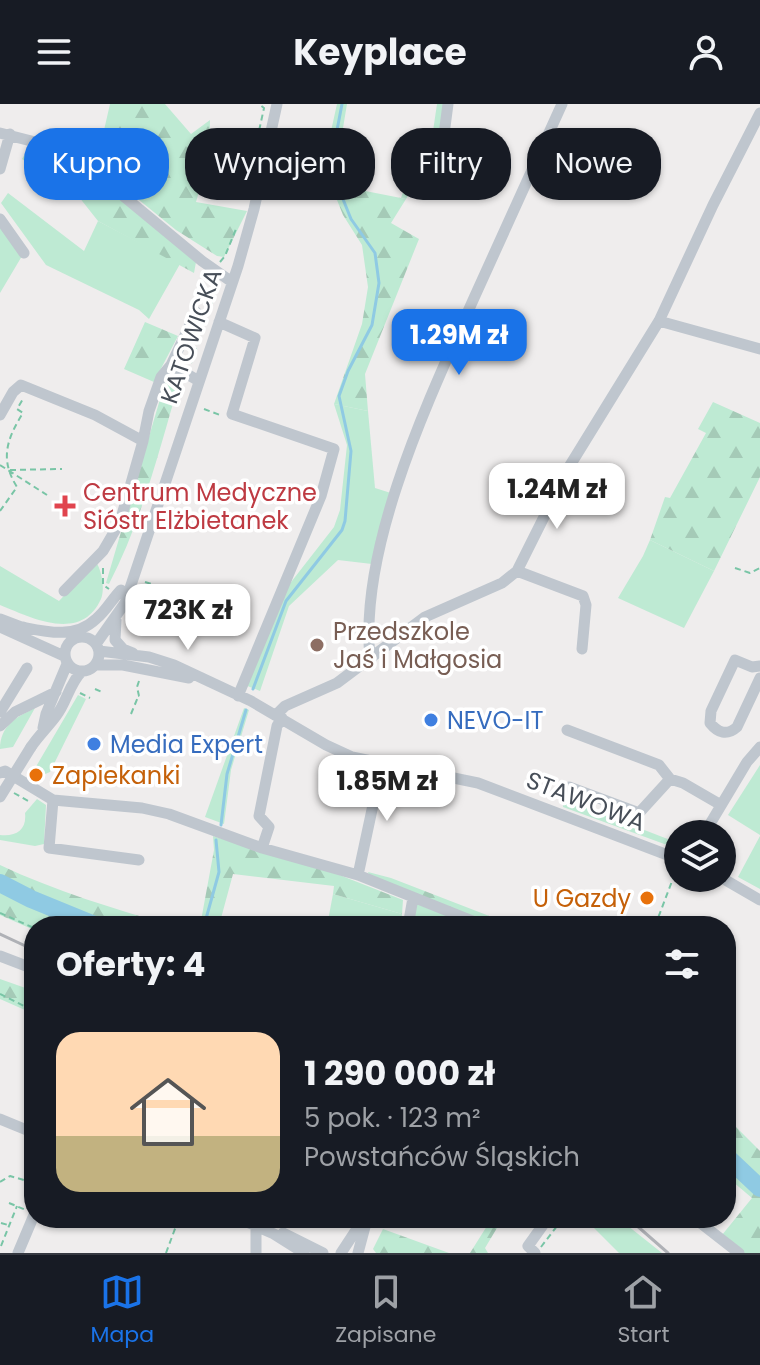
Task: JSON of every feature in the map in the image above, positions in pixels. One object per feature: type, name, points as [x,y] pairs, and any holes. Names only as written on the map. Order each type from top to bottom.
[{"type":"street","name":"KATOWICKA","points":[[94,644],[125,603],[232,282],[254,209],[276,104]]},
{"type":"street","points":[[445,128],[448,104]]},
{"type":"street","points":[[370,657],[367,629],[374,573],[402,475],[434,388],[562,104]]},
{"type":"street","points":[[262,848],[269,827],[259,816],[279,716],[285,706],[337,683],[425,617],[502,583],[517,571],[569,467],[659,321],[760,113]]},
{"type":"street","points":[[0,169],[5,134],[75,156],[232,282]]},
{"type":"street","points":[[0,219],[24,253]]},
{"type":"street","points":[[64,591],[103,551],[120,522],[161,377],[171,365],[196,312]]},
{"type":"street","points":[[659,321],[760,349]]},
{"type":"street","points":[[219,322],[255,338],[232,414],[334,449],[321,496],[238,696]]},
{"type":"street","points":[[171,365],[199,381]]},
{"type":"street","points":[[0,415],[13,392],[21,385],[95,415],[143,441]]},
{"type":"street","points":[[517,571],[583,596],[586,605],[582,649]]},
{"type":"street","name":"KATOWICKA","points":[[94,644],[116,590],[132,577]]},
{"type":"street","points":[[0,619],[54,634],[85,627],[101,614],[116,590]]},
{"type":"street","points":[[118,616],[115,640],[123,649],[149,657]]},
{"type":"street","points":[[0,627],[66,655]]},
{"type":"street","points":[[22,627],[66,655],[74,669],[82,671]]},
{"type":"street","points":[[0,797],[43,728],[46,714],[70,688],[82,671],[95,665],[94,644],[76,637],[66,655],[62,696]]},
{"type":"street","name":"STAWOWA","points":[[94,644],[174,665],[279,716],[352,757],[478,783],[664,854]]},
{"type":"street","points":[[760,666],[752,667],[735,660],[711,711],[710,723],[715,729],[724,733],[737,727],[760,678]]},
{"type":"street","name":"STAWOWA","points":[[95,665],[123,665],[172,673],[212,684]]},
{"type":"street","points":[[0,726],[15,712],[62,696],[90,676],[123,665]]},
{"type":"street","points":[[0,712],[27,668]]},
{"type":"street","points":[[567,730],[659,765],[670,779],[721,805]]},
{"type":"street","points":[[712,820],[747,762],[760,747]]},
{"type":"street","points":[[358,875],[382,763]]},
{"type":"street","points":[[2,771],[53,800],[156,811],[262,848],[358,875],[459,916]]},
{"type":"street","name":"STAWOWA","points":[[569,787],[639,813],[670,779]]},
{"type":"street","points":[[53,800],[49,848],[139,860]]},
{"type":"street","points":[[559,814],[560,800]]},
{"type":"street","points":[[736,886],[760,900]]},
{"type":"street","points":[[410,916],[413,898]]},
{"type":"street","points":[[0,956],[24,965]]},
{"type":"street","points":[[0,1119],[24,1129]]},
{"type":"street","points":[[18,1253],[27,1228]]},
{"type":"street","points":[[256,1228],[256,1253]]},
{"type":"street","points":[[261,1228],[304,1253]]},
{"type":"street","points":[[266,1228],[326,1253]]},
{"type":"street","points":[[341,1253],[359,1228]]},
{"type":"street","points":[[358,1253],[364,1228]]},
{"type":"street","points":[[535,1253],[528,1246],[541,1228]]},
{"type":"street","points":[[707,1228],[739,1253]]},
{"type":"path","points":[[259,104],[264,108],[260,128]]},
{"type":"path","points":[[220,262],[240,219]]},
{"type":"path","points":[[187,375],[216,290],[215,278]]},
{"type":"path","points":[[0,511],[17,487],[8,478],[4,467],[4,443],[23,413],[17,409],[30,387]]},
{"type":"path","points":[[204,409],[220,415]]},
{"type":"path","points":[[0,465],[47,495]]},
{"type":"path","points":[[9,470],[62,469]]},
{"type":"path","points":[[171,515],[184,520]]},
{"type":"path","points":[[103,565],[103,585],[116,590]]},
{"type":"path","points":[[735,568],[752,572],[760,568]]},
{"type":"path","points":[[144,582],[194,597]]},
{"type":"path","points":[[131,714],[140,697],[137,687],[141,676]]},
{"type":"path","points":[[95,689],[102,692]]},
{"type":"path","points":[[78,692],[90,698]]},
{"type":"path","points":[[659,916],[668,892]]},
{"type":"path","points":[[0,913],[24,924]]},
{"type":"path","points":[[0,994],[24,1006]]},
{"type":"path","points":[[0,1182],[10,1176],[24,1180]]},
{"type":"path","points":[[9,1203],[24,1209]]},
{"type":"path","points":[[1,1246],[17,1206]]},
{"type":"path","points":[[1,1223],[9,1226]]},
{"type":"path","points":[[166,1253],[175,1228]]},
{"type":"path","points":[[535,1253],[555,1228]]},
{"type":"green space","points":[[110,104],[165,104],[186,128],[185,200],[247,211],[224,257],[217,256],[176,230],[139,200],[169,200],[169,128],[104,128]]},
{"type":"green space","points":[[337,104],[347,104],[343,128],[332,128]]},
{"type":"green space","points":[[437,104],[444,104],[441,128],[433,128]]},
{"type":"green space","points":[[210,120],[210,128],[199,128]]},
{"type":"green space","points":[[8,193],[84,251],[98,221],[180,264],[149,319],[139,310],[46,265],[1,203]]},
{"type":"green space","points":[[375,193],[391,196],[391,200],[405,200],[391,223],[419,239],[365,374],[368,411],[334,404],[362,324],[368,287],[362,245],[337,200],[375,200]]},
{"type":"green space","points":[[81,200],[121,200],[196,262],[194,273],[98,221]]},
{"type":"green space","points":[[0,227],[22,256],[0,293]]},
{"type":"green space","points":[[145,322],[178,336],[154,382],[124,369]]},
{"type":"green space","points":[[170,373],[181,376],[166,429],[141,508],[109,584],[106,583]]},
{"type":"green space","points":[[713,402],[760,423],[760,477],[714,571],[650,540],[665,497],[670,498],[706,433],[698,429]]},
{"type":"green space","points":[[334,404],[368,411],[375,488],[394,494],[372,564],[338,560],[289,606],[260,691],[245,685],[288,586],[334,527],[340,510],[347,445]]},
{"type":"green space","points":[[650,540],[714,571],[684,628],[618,598]]},
{"type":"green space","points":[[96,562],[102,580],[101,599],[92,612],[81,620],[69,624],[55,623],[0,605],[0,566],[59,601]]},
{"type":"green space","points":[[78,695],[86,699],[50,772],[43,775],[34,770]]},
{"type":"green space","points":[[35,708],[13,747],[0,749],[6,728]]},
{"type":"green space","points":[[244,708],[249,710],[231,770],[224,824],[205,817]]},
{"type":"green space","points":[[760,765],[760,835],[728,815]]},
{"type":"green space","points":[[562,784],[572,802],[664,838],[664,844],[563,807]]},
{"type":"green space","points":[[37,799],[46,805],[44,844],[35,846],[0,840],[0,835],[11,835],[22,828],[25,813]]},
{"type":"green space","points":[[213,836],[337,874],[403,900],[402,914],[333,894],[334,886],[233,874],[222,916],[202,916],[214,850]]},
{"type":"green space","points":[[760,836],[760,889],[738,877]]},
{"type":"green space","points":[[0,865],[64,891],[140,916],[24,916],[24,926],[0,915]]},
{"type":"green space","points":[[368,872],[391,878],[489,916],[466,916],[370,877]]},
{"type":"green space","points":[[333,894],[402,914],[402,916],[329,916]]},
{"type":"green space","points":[[417,904],[448,916],[414,916]]},
{"type":"green space","points":[[0,979],[24,987],[24,1010],[0,999]]},
{"type":"green space","points":[[736,1127],[760,1151],[760,1253],[740,1253],[722,1235],[728,1228],[736,1228],[736,1218],[752,1198],[736,1184]]},
{"type":"green space","points":[[486,1228],[497,1228],[485,1248],[488,1253],[470,1253]]},
{"type":"green space","points":[[594,1228],[631,1228],[662,1253],[619,1253]]},
{"type":"green space","points":[[383,1229],[449,1253],[376,1253],[373,1249]]},
{"type":"waterway","points":[[253,689],[286,601],[342,530],[345,521],[351,451],[339,396],[372,325],[379,283],[375,253],[351,219],[330,167],[342,104]]},
{"type":"waterway","points":[[221,825],[227,774],[246,710]]},
{"type":"waterway","points":[[207,916],[219,872],[216,840]]},
{"type":"waterway","points":[[0,883],[73,916]]},
{"type":"waterway","points":[[736,1165],[760,1188]]},
{"type":"railway","points":[[0,934],[24,945]]},
{"type":"railway","points":[[639,1228],[668,1253]]},
{"type":"place","name":"Centrum Medyczne Sióstr Elżbietanek","points":[[65,506]]},
{"type":"place","name":"Przedszkole Jaś i Małgosia","points":[[317,645]]},
{"type":"place","name":"NEVO-IT","points":[[431,720]]},
{"type":"place","name":"Media Expert","points":[[94,744]]},
{"type":"place","name":"Zapiekanki","points":[[36,775]]},
{"type":"place","name":"U Gazdy","points":[[647,898]]}]
